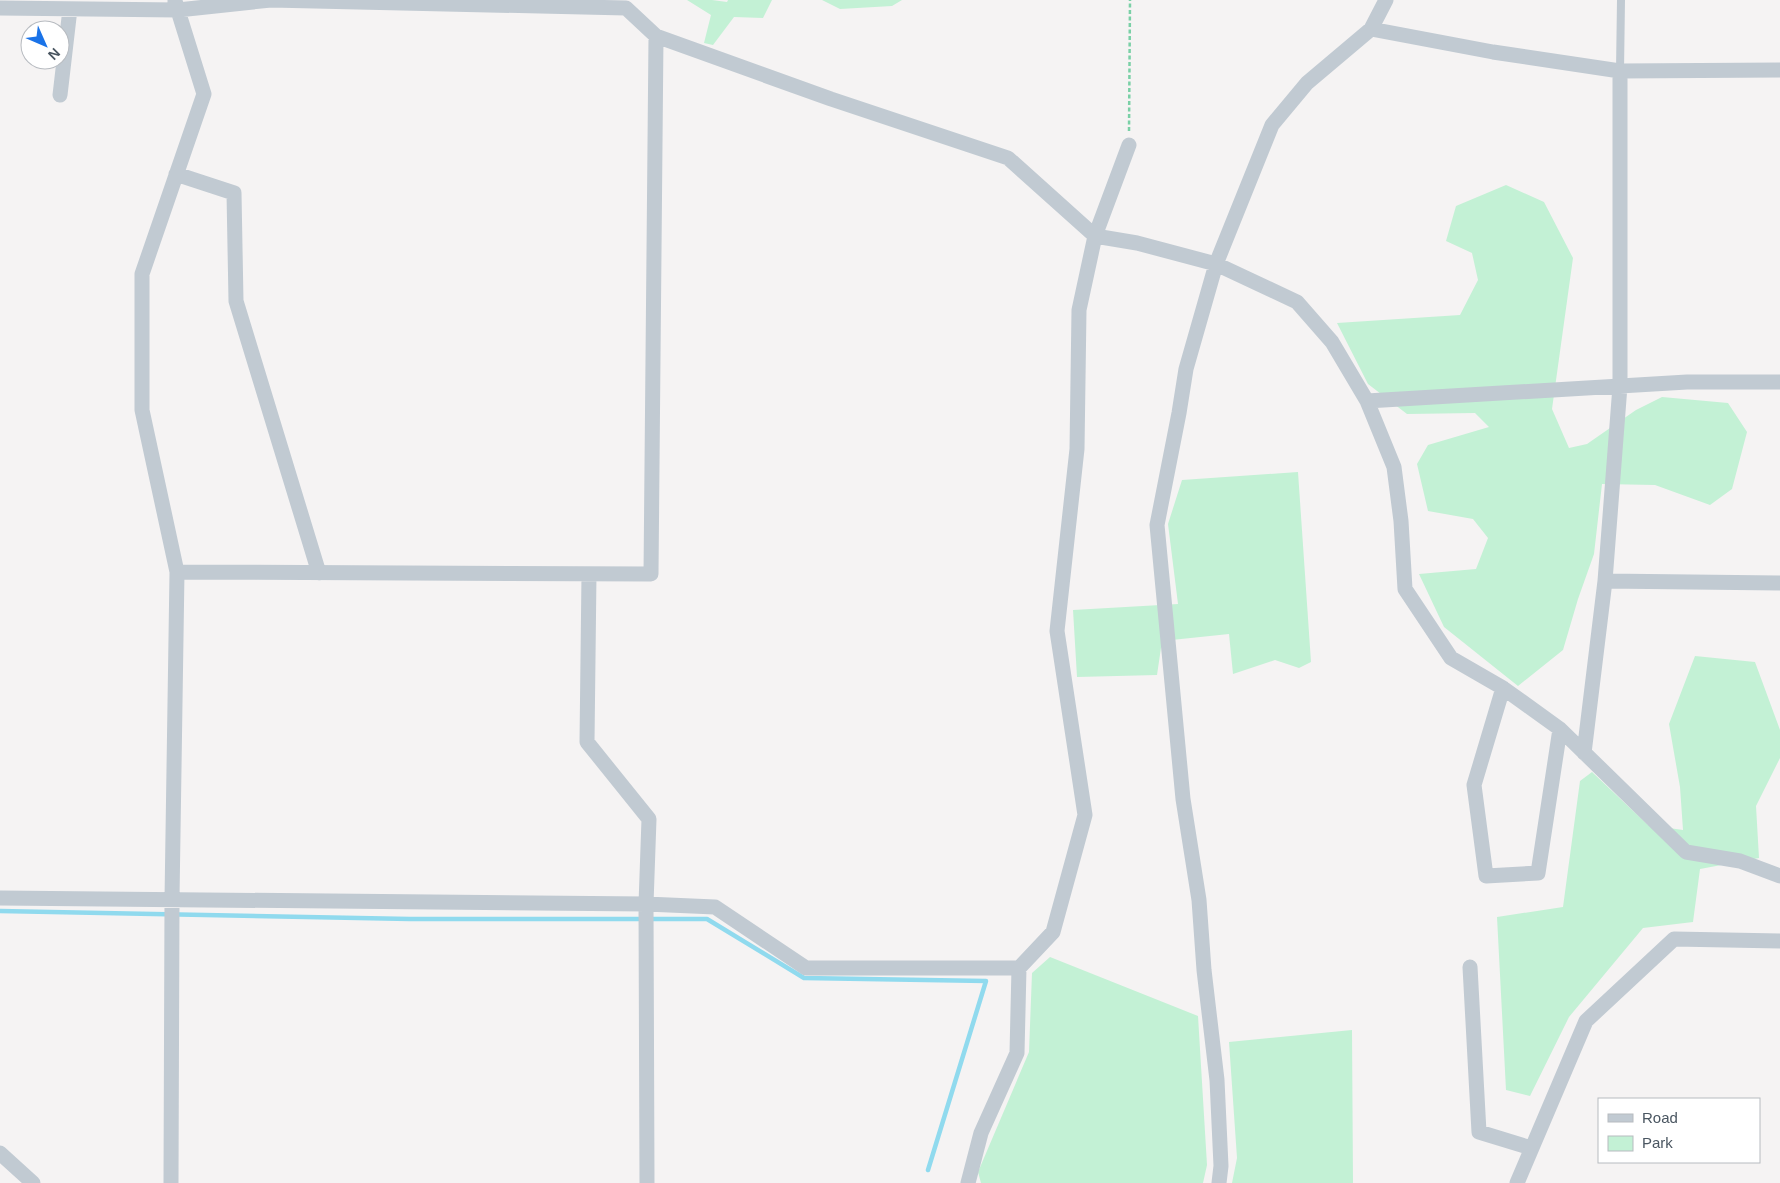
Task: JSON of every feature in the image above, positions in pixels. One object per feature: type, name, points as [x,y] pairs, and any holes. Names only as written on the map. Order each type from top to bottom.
[{"type":"street","points":[[0,8],[70,9],[271,0],[626,4],[656,36],[831,99],[1008,158],[1095,236],[1137,242],[1216,264],[1297,302],[1332,342],[1367,401],[1394,467],[1401,521],[1405,589],[1451,658],[1503,688],[1560,729],[1686,852],[1740,861],[1780,876]]},
{"type":"street","points":[[1219,1183],[1221,1166],[1217,1080],[1204,970],[1199,900],[1183,799],[1157,525],[1186,369],[1216,264],[1272,125],[1307,84],[1371,29],[1386,0]]},
{"type":"street","points":[[171,1183],[172,899],[177,572],[142,410],[142,274],[204,94],[177,5]]},
{"type":"street","points":[[60,94],[70,9]]},
{"type":"street","points":[[1371,29],[1492,52],[1620,71],[1780,70]]},
{"type":"street","points":[[177,572],[651,574],[656,36]]},
{"type":"street","points":[[1584,753],[1605,581],[1620,386],[1620,71]]},
{"type":"street","points":[[968,1183],[981,1133],[1017,1053],[1019,968],[1053,932],[1085,816],[1056,631],[1078,449],[1079,310],[1095,236],[1129,145]]},
{"type":"street","points":[[176,174],[234,193],[236,301],[318,573]]},
{"type":"street","points":[[1367,401],[1687,382],[1780,382]]},
{"type":"street","points":[[589,574],[587,742],[649,819],[646,904],[647,1183]]},
{"type":"street","points":[[1605,581],[1779,583]]},
{"type":"street","points":[[1503,688],[1474,785],[1486,876],[1538,873],[1560,729]]},
{"type":"street","points":[[0,898],[646,904],[715,907],[806,968],[1019,968]]},
{"type":"street","points":[[1517,1183],[1586,1021],[1674,939],[1780,941]]},
{"type":"street","points":[[1470,967],[1479,1132],[1531,1148]]},
{"type":"street","points":[[0,1153],[33,1183]]},
{"type":"lane","points":[[1620,0],[1620,71]]},
{"type":"path","points":[[1129,145],[1130,0]]},
{"type":"green space","points":[[687,0],[727,2],[728,0],[772,0],[763,18],[734,17],[713,45],[704,43],[711,15]]},
{"type":"green space","points":[[822,0],[902,0],[892,6],[840,9]]},
{"type":"green space","points":[[1506,185],[1544,202],[1573,258],[1552,409],[1569,448],[1587,444],[1636,410],[1662,397],[1728,403],[1747,432],[1732,489],[1710,505],[1655,485],[1602,484],[1594,554],[1563,650],[1518,686],[1444,627],[1419,574],[1476,569],[1488,538],[1473,519],[1428,511],[1417,464],[1428,445],[1489,427],[1475,413],[1407,414],[1368,384],[1337,323],[1460,315],[1478,280],[1472,253],[1446,241],[1456,206]]},
{"type":"green space","points":[[1298,472],[1311,662],[1299,668],[1275,660],[1233,674],[1229,634],[1162,641],[1157,675],[1077,677],[1073,610],[1178,604],[1168,524],[1182,480]]},
{"type":"green space","points":[[1695,656],[1755,662],[1780,730],[1780,758],[1756,806],[1759,858],[1700,869],[1693,922],[1643,928],[1569,1017],[1530,1096],[1506,1090],[1497,917],[1563,907],[1580,781],[1592,772],[1648,825],[1683,830],[1680,787],[1669,724]]},
{"type":"green space","points":[[1050,957],[1198,1016],[1207,1165],[1203,1183],[981,1183],[978,1172],[1029,1052],[1032,973]]},
{"type":"green space","points":[[1352,1030],[1353,1183],[1232,1183],[1237,1158],[1229,1042]]},
{"type":"waterway","points":[[0,911],[410,919],[707,919],[804,978],[986,981],[928,1170]]}]
